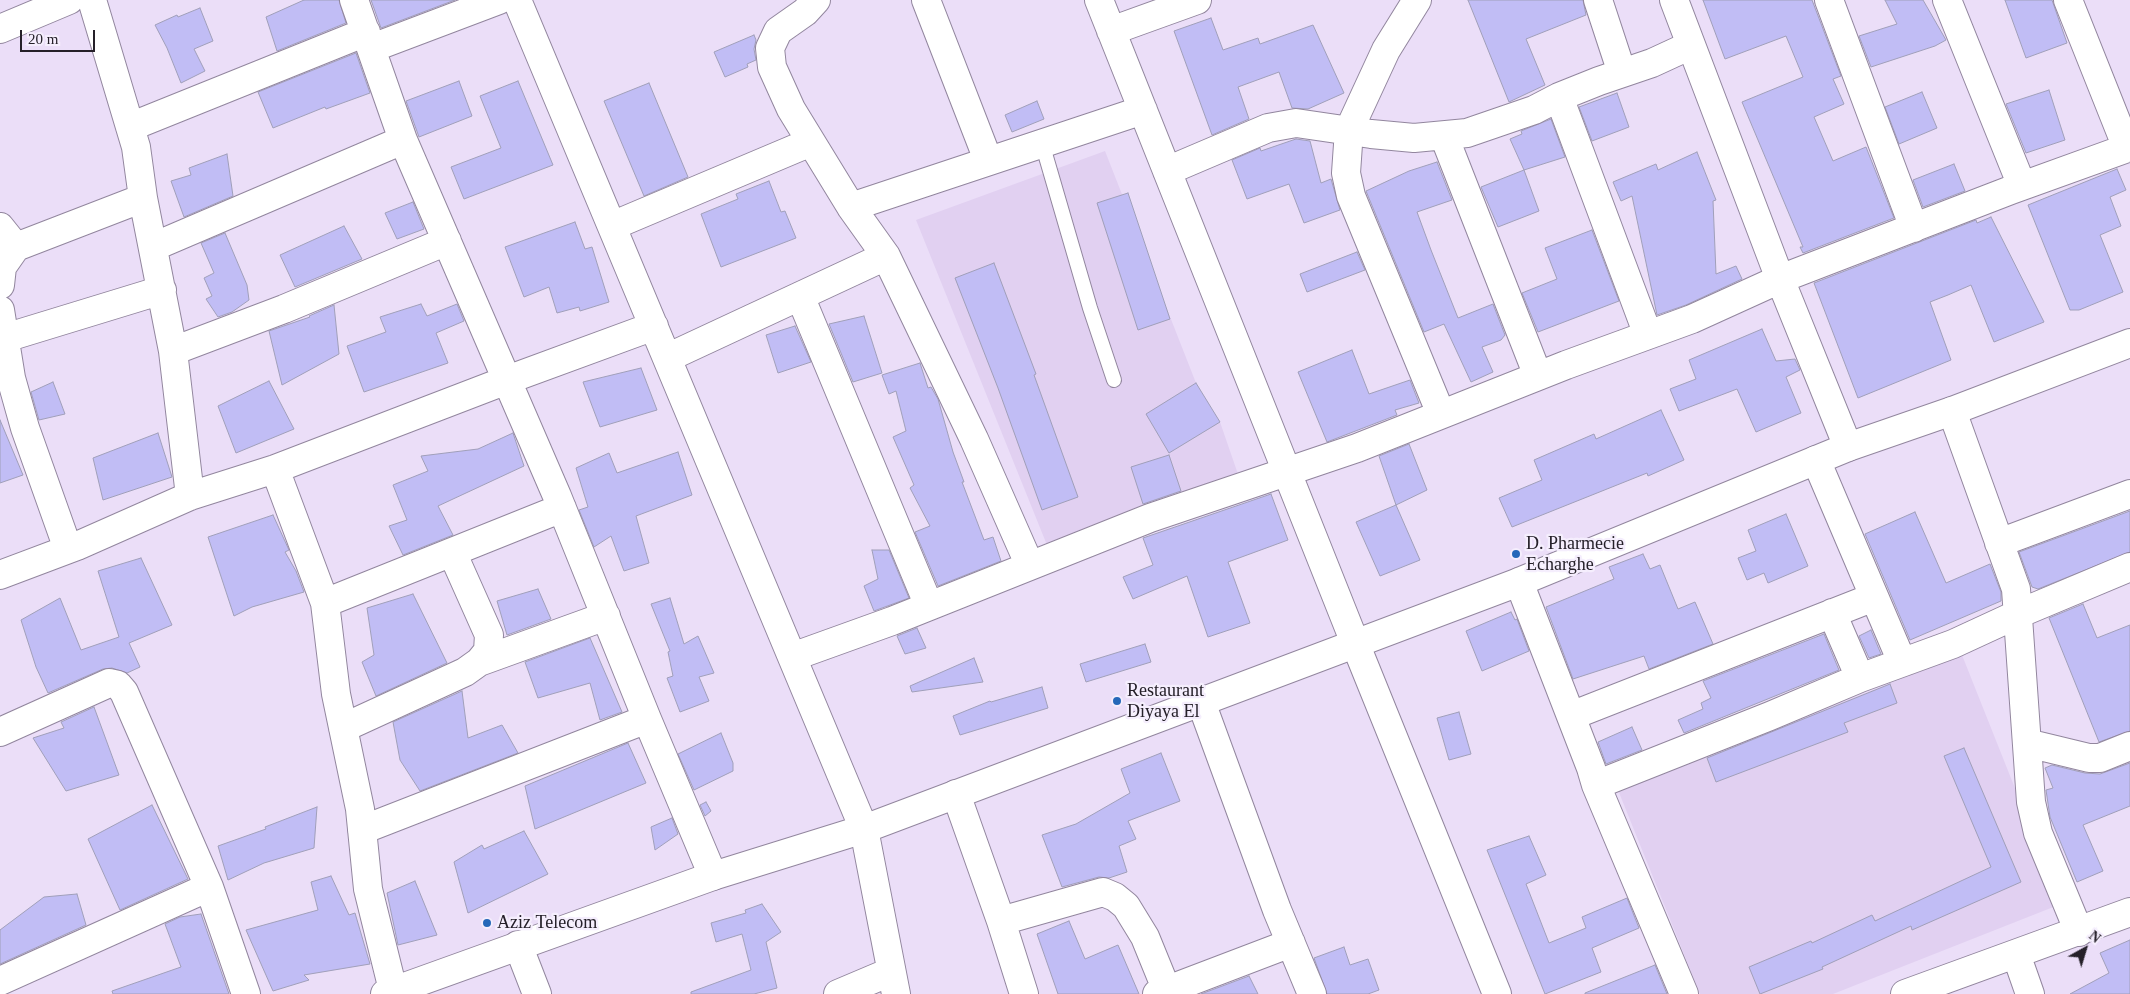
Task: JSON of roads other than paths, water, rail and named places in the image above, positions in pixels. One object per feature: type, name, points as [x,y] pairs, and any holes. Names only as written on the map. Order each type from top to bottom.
[{"type":"street","points":[[92,0],[136,147],[143,198],[173,351],[190,496]]},
{"type":"street","points":[[354,0],[403,140],[562,508],[713,876]]},
{"type":"street","points":[[130,126],[369,40],[499,0]]},
{"type":"street","points":[[517,0],[864,829],[893,983],[838,994]]},
{"type":"street","points":[[816,0],[805,12],[778,31],[770,48],[772,68],[791,108],[811,142],[851,207],[886,256],[974,439],[1030,566]]},
{"type":"street","points":[[926,0],[988,160]]},
{"type":"street","points":[[1099,0],[1497,994]]},
{"type":"street","points":[[1111,31],[1198,0]]},
{"type":"street","points":[[1417,0],[1386,50],[1349,130],[1346,173],[1351,196],[1441,414]]},
{"type":"street","points":[[1598,0],[1622,73]]},
{"type":"street","points":[[1674,0],[1780,279],[1848,447]]},
{"type":"street","points":[[1829,0],[1914,228]]},
{"type":"street","points":[[1947,0],[2022,186]]},
{"type":"street","points":[[792,657],[929,606],[1150,518],[1357,448],[1538,376],[1692,319],[1780,279],[2022,186],[2129,148],[2068,0]]},
{"type":"street","points":[[0,29],[61,2]]},
{"type":"street","points":[[1167,171],[1268,128],[1296,123],[1414,138],[1467,133],[1525,113],[1559,97],[1652,63],[1692,45]]},
{"type":"street","points":[[1559,97],[1648,335]]},
{"type":"street","points":[[851,207],[1143,110]]},
{"type":"street","points":[[1444,136],[1538,376]]},
{"type":"street","points":[[153,247],[403,140]]},
{"type":"street","points":[[612,226],[811,142]]},
{"type":"street","points":[[0,285],[8,237],[143,198]]},
{"type":"street","points":[[173,351],[284,309],[447,241]]},
{"type":"street","points":[[667,358],[886,256]]},
{"type":"street","points":[[5,338],[162,290]]},
{"type":"street","points":[[800,296],[929,606]]},
{"type":"street","points":[[0,310],[11,378],[25,428],[68,549]]},
{"type":"street","points":[[0,575],[68,549],[190,496],[275,470],[507,380],[654,326]]},
{"type":"street","points":[[275,470],[325,602],[336,694],[360,809],[368,889],[391,993],[518,945],[713,876],[864,829],[1519,582],[1848,447],[1952,411],[2130,343]]},
{"type":"street","points":[[1952,411],[2016,589],[2031,802],[2038,832],[2079,932]]},
{"type":"street","points":[[1816,460],[1902,662]]},
{"type":"street","points":[[1999,543],[2130,494]]},
{"type":"street","points":[[325,602],[562,508]]},
{"type":"street","points":[[452,552],[489,636],[488,651],[479,662]]},
{"type":"street","points":[[1596,785],[1860,678],[1953,644],[2018,614],[2126,576]]},
{"type":"street","points":[[1519,582],[1596,785],[1684,994]]},
{"type":"street","points":[[1571,716],[1874,597]]},
{"type":"street","points":[[1832,613],[1860,678]]},
{"type":"street","points":[[343,728],[464,672],[479,662],[606,616]]},
{"type":"street","points":[[0,732],[109,683],[118,685],[124,692],[209,887],[246,994]]},
{"type":"street","points":[[1202,702],[1277,910],[1312,994]]},
{"type":"street","points":[[362,830],[647,719]]},
{"type":"street","points":[[2027,742],[2088,758],[2100,758],[2130,746]]},
{"type":"street","points":[[956,794],[1001,921],[1024,994]]},
{"type":"street","points":[[0,981],[209,887]]},
{"type":"street","points":[[1001,921],[1102,892],[1115,897],[1126,906],[1145,937],[1162,992],[1291,943]]},
{"type":"street","points":[[1905,994],[2130,912]]},
{"type":"street","points":[[518,945],[538,994]]},
{"type":"street","points":[[2016,954],[2030,994]]},
{"type":"lane","points":[[1042,143],[1090,308],[1114,380]]},
{"type":"place","name":"D. Pharmecie Echarghe","points":[[1516,554]]},
{"type":"place","name":"Restaurant Diyaya El","points":[[1117,701]]},
{"type":"place","name":"Aziz Telecom","points":[[487,923]]}]
